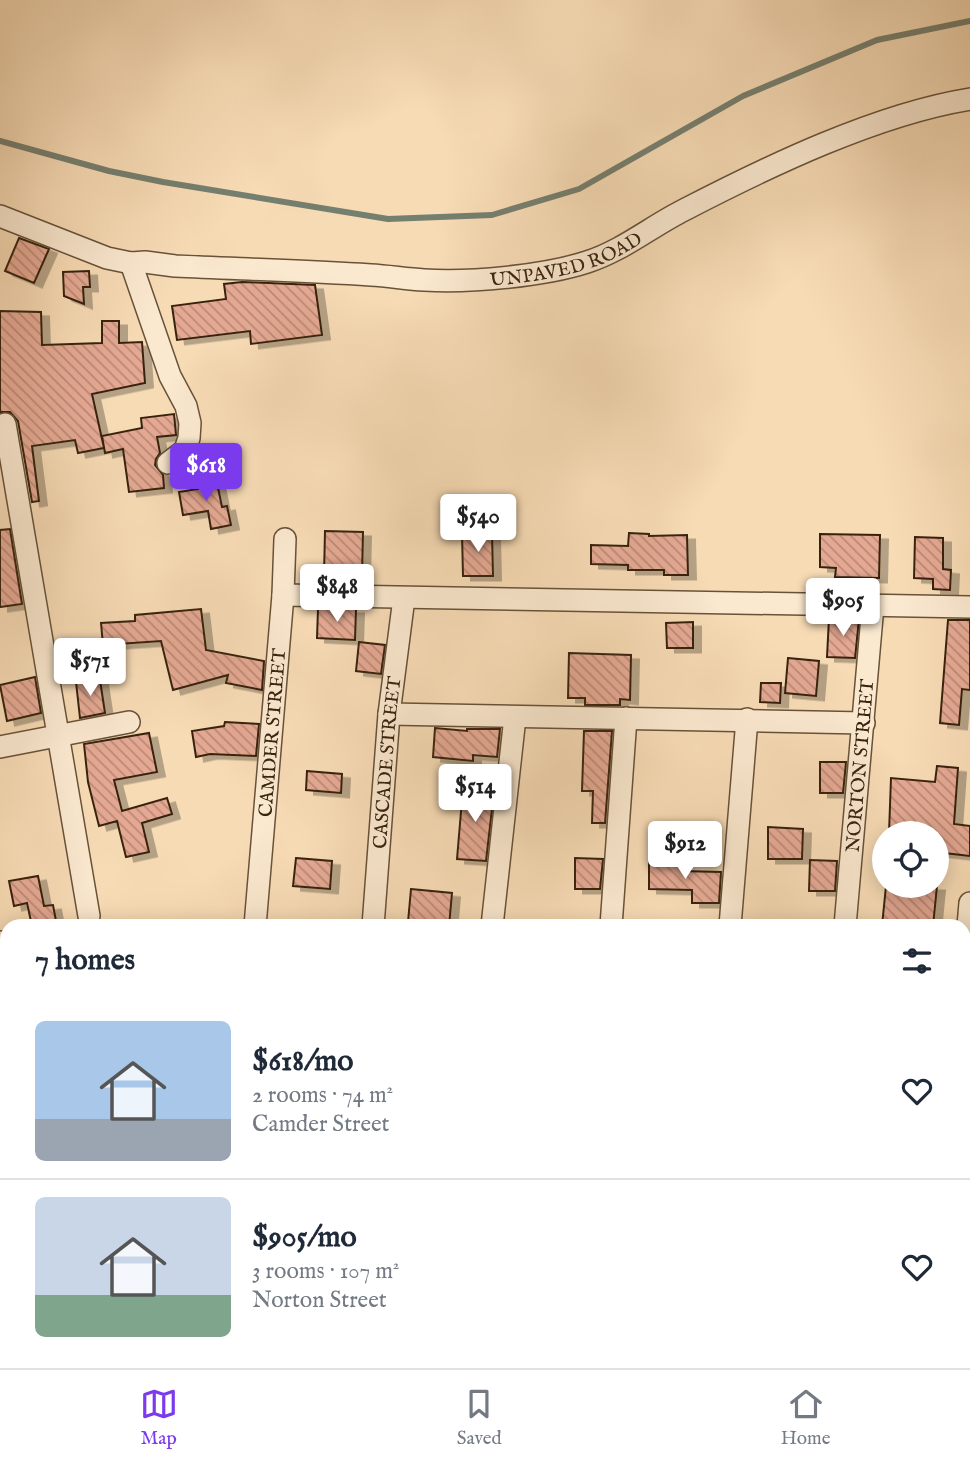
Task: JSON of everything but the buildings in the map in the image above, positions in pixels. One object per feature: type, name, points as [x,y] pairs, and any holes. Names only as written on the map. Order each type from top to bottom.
[{"type":"street","name":"UNPAVED ROAD","points":[[0,216],[107,258],[131,264],[145,262],[427,280],[523,275],[584,263],[613,252],[672,216],[746,178],[853,133],[940,104],[970,99]]},
{"type":"street","points":[[131,264],[170,376],[186,406],[190,423],[185,450],[168,463]]},
{"type":"street","points":[[5,424],[89,916]]},
{"type":"street","name":"CAMDER STREET","points":[[256,919],[283,595],[285,539]]},
{"type":"street","points":[[283,595],[970,607]]},
{"type":"street","name":"CASCADE STREET","points":[[374,919],[389,714],[404,598]]},
{"type":"street","name":"NORTON STREET","points":[[846,919],[873,605]]},
{"type":"street","points":[[389,714],[864,723]]},
{"type":"street","points":[[493,919],[515,717]]},
{"type":"street","points":[[612,919],[626,718]]},
{"type":"street","points":[[731,919],[747,719]]},
{"type":"street","points":[[0,747],[129,722]]},
{"type":"waterway","points":[[0,141],[109,171],[163,182],[388,219],[492,215],[579,189],[743,96],[877,40],[970,21]]}]
